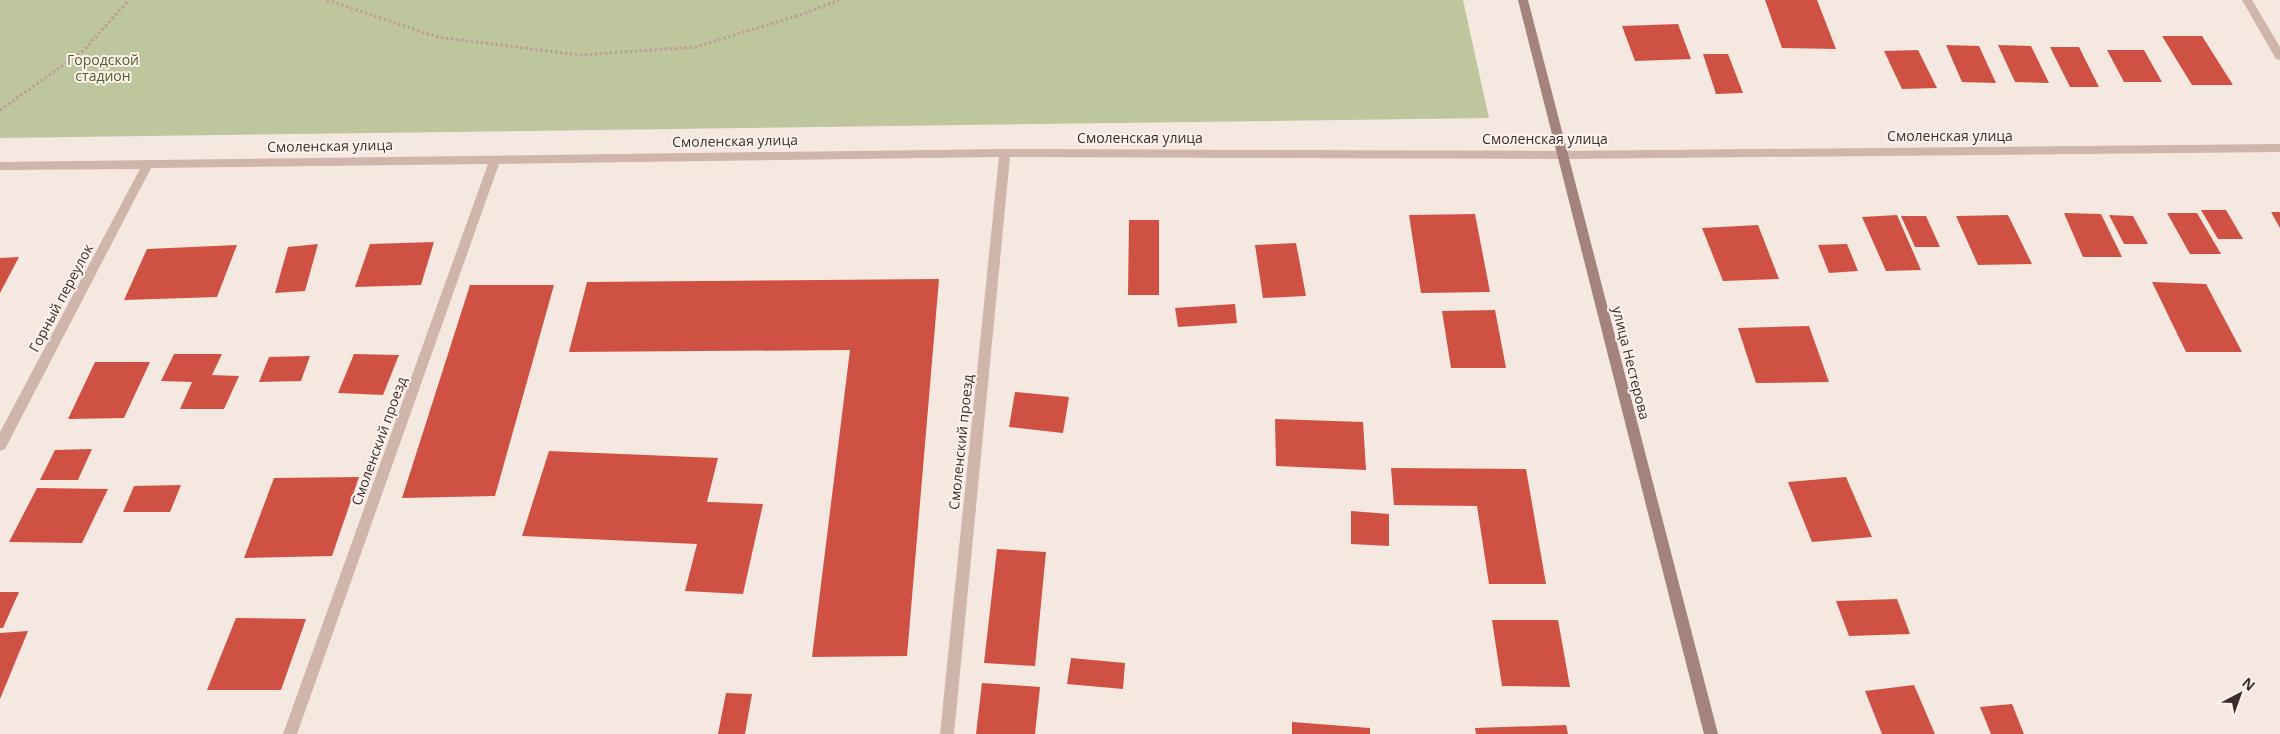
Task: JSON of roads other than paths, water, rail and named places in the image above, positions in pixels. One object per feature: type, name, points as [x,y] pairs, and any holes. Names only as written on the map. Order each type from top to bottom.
[{"type":"main road","name":"улица Нестерова","points":[[1524,0],[1710,734]]},
{"type":"street","points":[[2247,0],[2280,56]]},
{"type":"street","name":"Смоленская улица","points":[[0,166],[1005,153],[1562,154],[2280,148]]},
{"type":"street","name":"Смоленский проезд","points":[[947,734],[1005,153]]},
{"type":"street","name":"Смоленский проезд","points":[[290,734],[495,159]]},
{"type":"street","name":"Горный переулок","points":[[0,445],[148,164]]},
{"type":"park label","name":"Городской стадион","points":[[103,68]]}]
